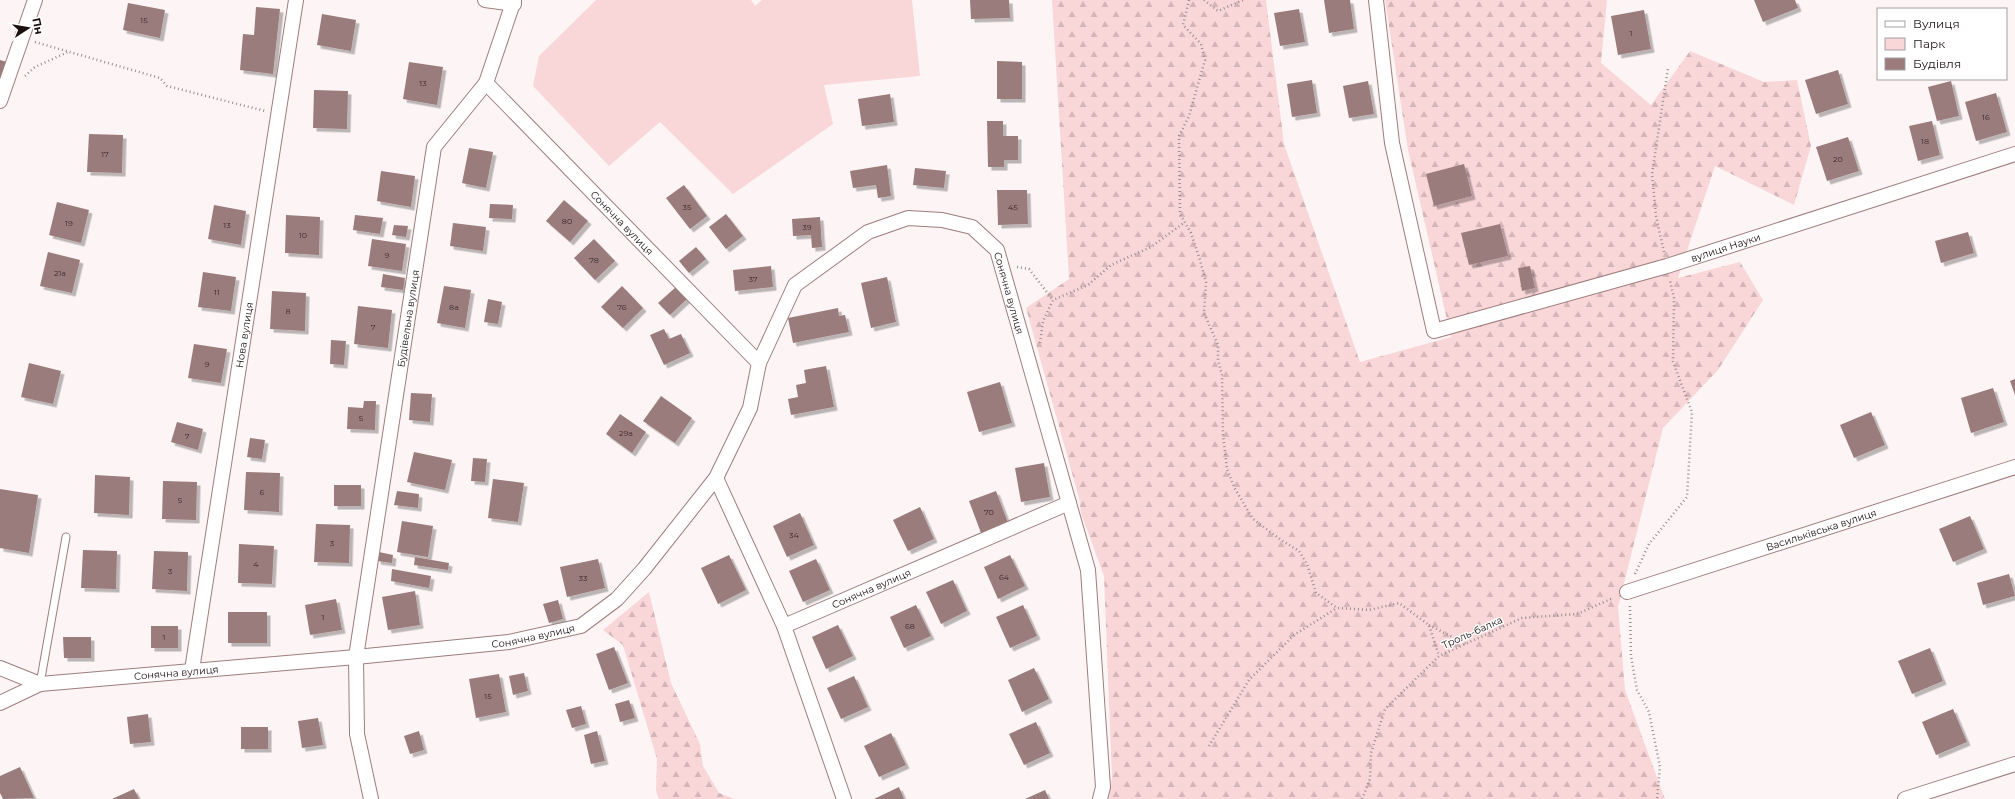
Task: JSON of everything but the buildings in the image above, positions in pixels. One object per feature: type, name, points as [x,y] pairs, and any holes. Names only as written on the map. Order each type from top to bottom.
[{"type":"street","points":[[1,98],[23,39],[35,0]]},
{"type":"street","name":"Нова вулиця","points":[[192,670],[296,0]]},
{"type":"street","points":[[485,0],[514,2]]},
{"type":"street","name":"вулиця Науки","points":[[1376,0],[1392,143],[1434,331],[1667,266],[2015,154]]},
{"type":"street","name":"Будівельна вулиця","points":[[356,657],[434,147],[486,83],[514,2]]},
{"type":"street","name":"Сонячна вулиця","points":[[486,83],[759,363]]},
{"type":"street","name":"Сонячна вулиця","points":[[0,704],[40,684],[356,657],[509,642],[581,626],[616,599],[644,570],[716,478],[750,408],[759,363],[795,284],[868,232],[908,218],[942,220],[972,227],[997,250],[1088,570],[1103,779],[1100,799]]},
{"type":"street","name":"Васильківська вулиця","points":[[1626,592],[2015,467]]},
{"type":"street","points":[[716,478],[784,626],[844,799]]},
{"type":"street","name":"Сонячна вулиця","points":[[784,626],[1069,503]]},
{"type":"street","points":[[356,657],[357,734],[371,799]]},
{"type":"street","points":[[0,668],[40,684]]},
{"type":"street","points":[[1905,799],[2015,764]]},
{"type":"lane","points":[[40,684],[66,537]]},
{"type":"path","points":[[1189,0],[1183,25],[1201,44],[1205,60],[1189,116],[1179,136],[1180,214],[1191,233],[1206,282],[1204,313],[1218,345],[1218,360],[1222,375],[1223,435],[1227,469],[1235,489],[1253,519],[1281,540],[1299,551],[1307,564],[1316,593],[1337,608],[1370,610],[1399,603],[1429,625],[1466,644]]},
{"type":"path","points":[[1204,0],[1218,11],[1243,0]]},
{"type":"path","points":[[23,39],[160,78],[167,86],[279,115]]},
{"type":"path","points":[[1,98],[36,68],[68,52]]},
{"type":"path","points":[[1657,799],[1660,767],[1649,712],[1637,690],[1631,656],[1630,606],[1626,592],[1649,544],[1687,497],[1692,412],[1673,362],[1674,298],[1656,216],[1652,174],[1668,68]]},
{"type":"path","points":[[1039,349],[1043,321],[1053,300],[1088,285],[1111,265],[1151,247],[1185,222]]},
{"type":"path","points":[[997,250],[1010,265],[1029,269],[1053,300]]},
{"type":"path","name":"Троль-балка","points":[[1362,799],[1370,779],[1371,753],[1385,709],[1439,656],[1522,618],[1577,614],[1626,592]]},
{"type":"path","points":[[1209,746],[1250,680],[1294,635],[1337,608]]},
{"type":"path","points":[[1429,625],[1439,656]]},
{"type":"green space","points":[[596,0],[751,0],[755,6],[762,0],[912,0],[920,76],[824,85],[833,124],[733,194],[660,122],[609,166],[533,86],[539,56]]},
{"type":"green space","points":[[1052,0],[1266,0],[1284,144],[1360,362],[1451,337],[1408,150],[1385,0],[1607,0],[1601,63],[1651,105],[1690,51],[1764,82],[1797,80],[1811,146],[1794,205],[1715,166],[1678,278],[1740,262],[1763,300],[1718,370],[1663,428],[1618,607],[1625,690],[1665,799],[1109,799],[1112,778],[1104,576],[1081,513],[1079,498],[1026,308],[1069,279]]},
{"type":"green space","points":[[649,592],[671,683],[700,744],[703,766],[719,793],[735,799],[659,799],[656,791],[657,759],[623,645],[603,630]]}]
